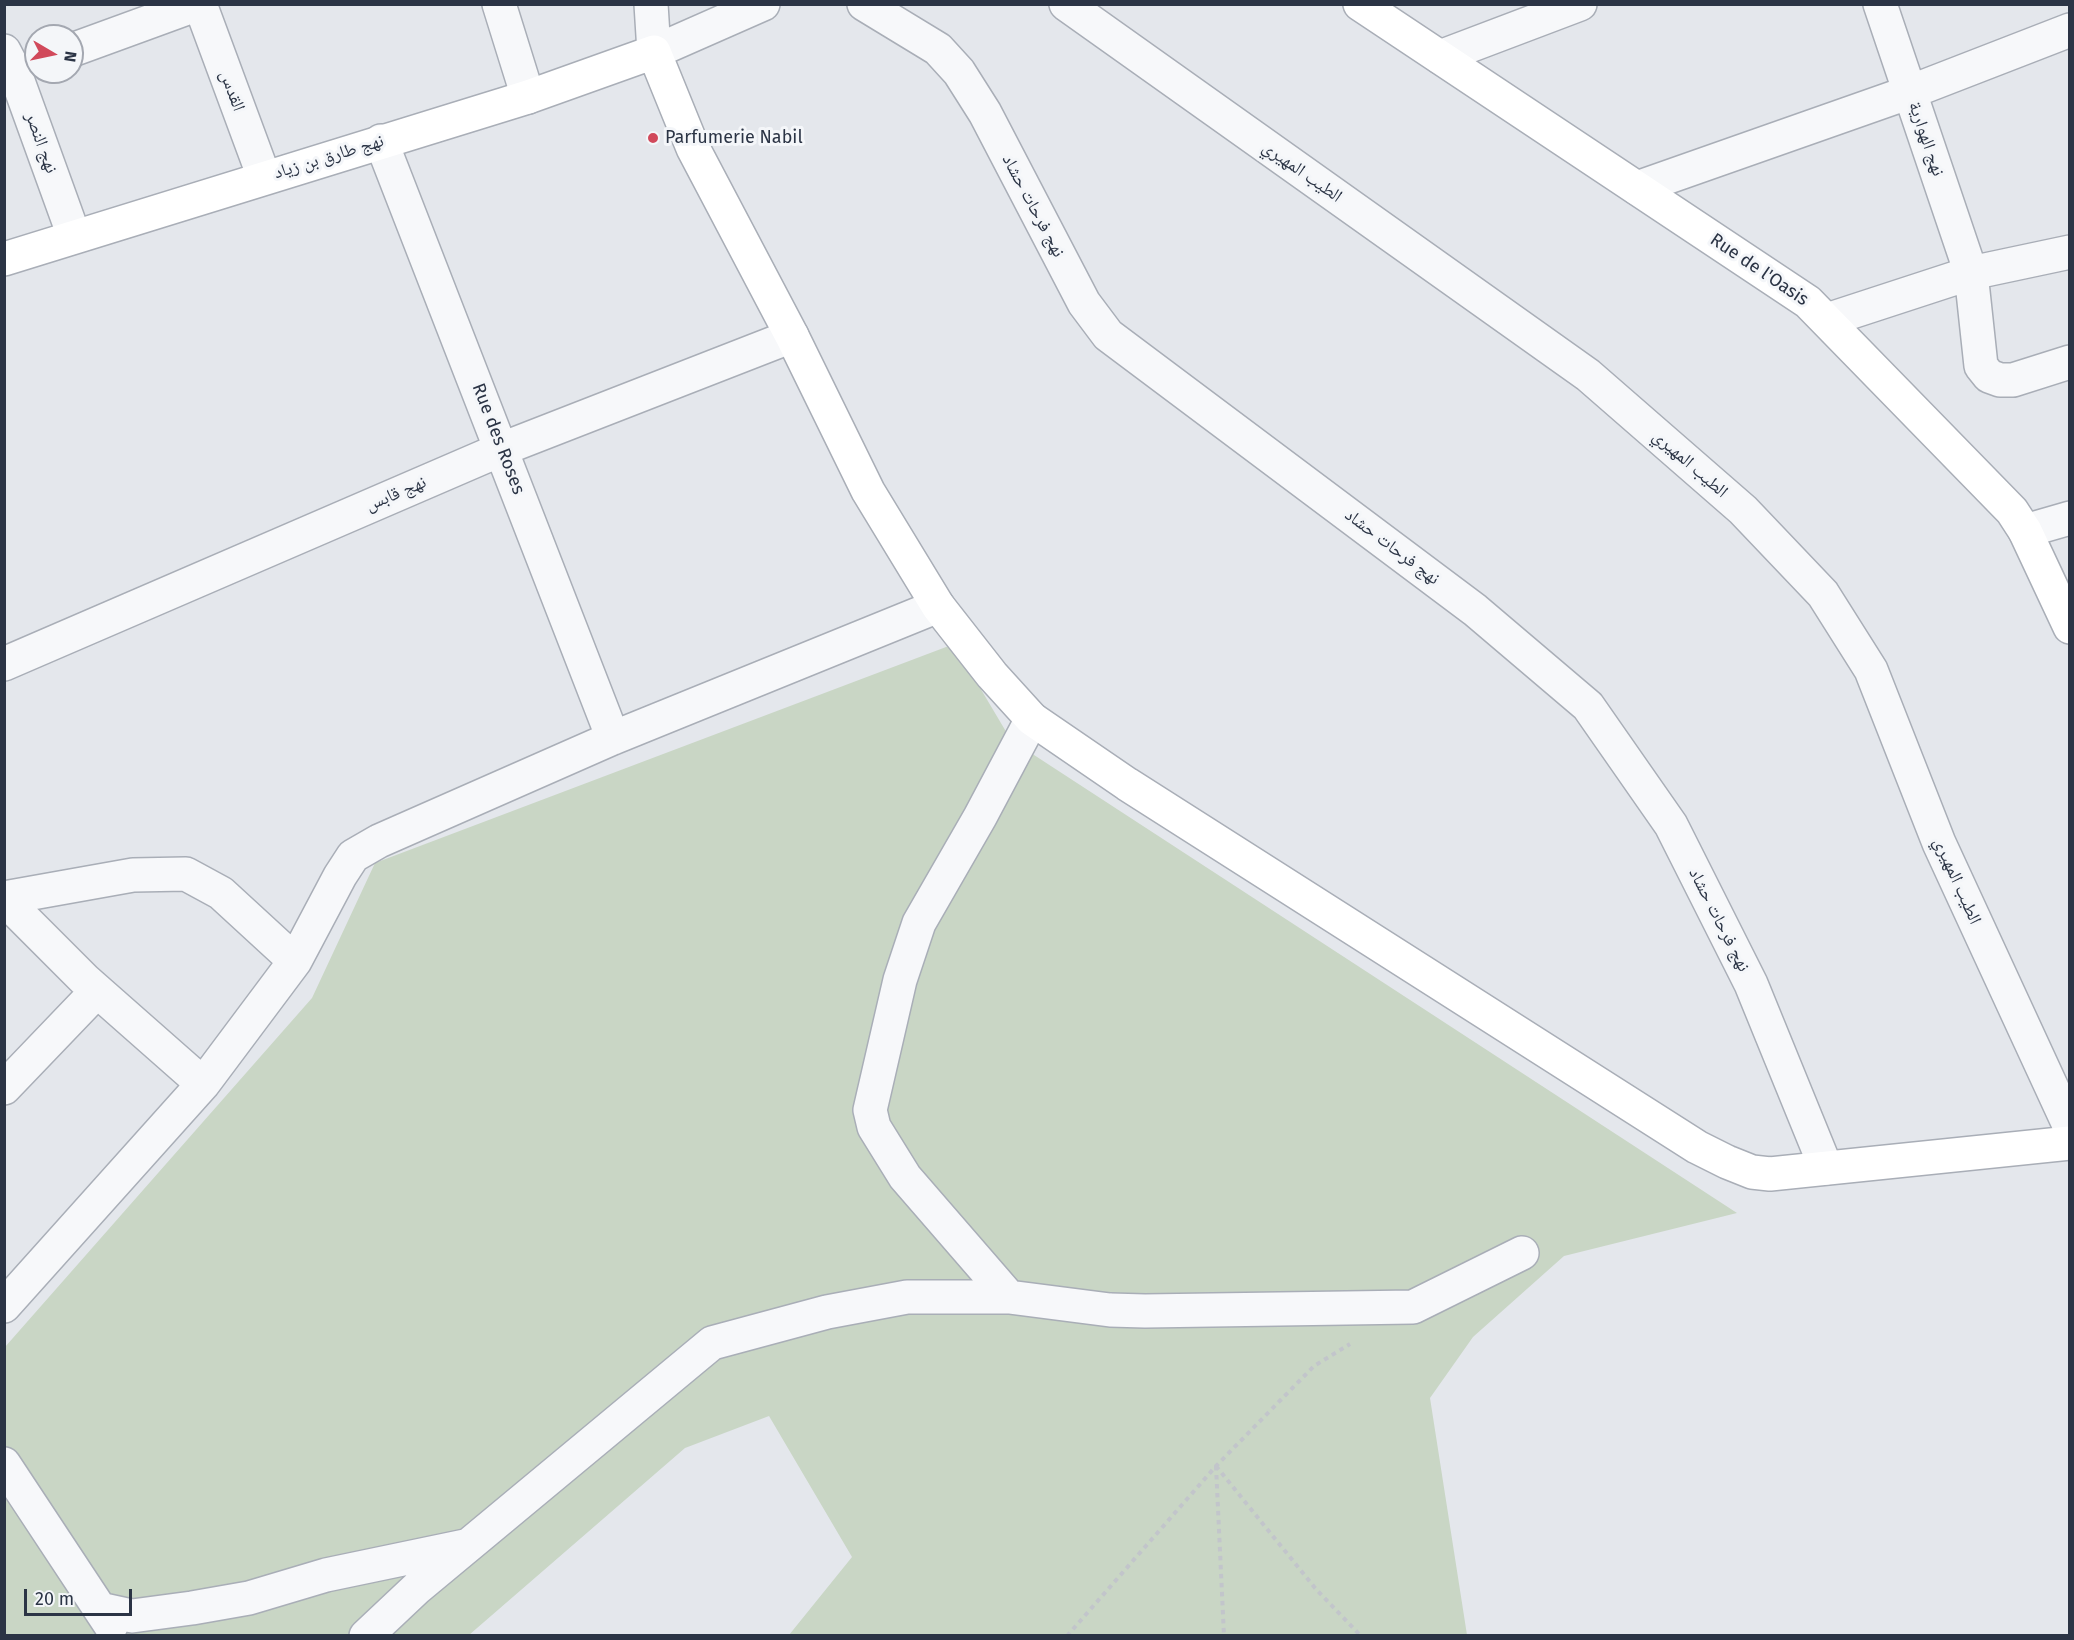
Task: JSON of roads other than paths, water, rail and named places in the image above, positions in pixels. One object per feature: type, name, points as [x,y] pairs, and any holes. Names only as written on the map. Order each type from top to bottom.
[{"type":"street","points":[[84,46],[199,4]]},
{"type":"street","name":"القدس","points":[[199,4],[264,177]]},
{"type":"street","points":[[499,4],[528,97]]},
{"type":"street","points":[[651,4],[654,52],[693,148],[792,336],[868,491],[938,606],[992,675],[1032,719],[1127,784],[1697,1147],[1752,1172],[1770,1174],[2070,1143]]},
{"type":"street","points":[[654,52],[763,4]]},
{"type":"street","name":"نهج فرحات حشاد","points":[[864,4],[938,49],[959,72],[985,113],[1084,303],[1108,335],[1475,610],[1588,706],[1671,825],[1751,984],[1826,1168]]},
{"type":"street","name":"الطيب المهيري","points":[[1066,4],[1588,375],[1743,510],[1823,594],[1871,670],[1939,843],[2070,1127]]},
{"type":"street","name":"Rue de l'Oasis","points":[[1360,4],[1808,302],[2012,511],[2025,531],[2070,627]]},
{"type":"street","points":[[1440,57],[1580,4]]},
{"type":"street","name":"نهج الهوارية","points":[[1880,4],[1971,273],[1981,366],[1989,376],[2000,380],[2013,380],[2070,362]]},
{"type":"street","points":[[1637,188],[1910,92],[2070,30]]},
{"type":"street","name":"نهج طارق بن زياد","points":[[4,259],[528,97],[654,52]]},
{"type":"street","name":"نهج النصر","points":[[18,61],[74,236]]},
{"type":"street","name":"Rue des Roses","points":[[381,141],[613,738]]},
{"type":"street","points":[[1827,320],[1971,273],[2070,252]]},
{"type":"street","name":"نهج قابس","points":[[4,664],[502,449],[792,336]]},
{"type":"street","points":[[2025,531],[2070,518]]},
{"type":"street","points":[[4,1306],[203,1084],[295,961],[353,856],[380,841],[613,738],[938,606]]},
{"type":"street","points":[[1009,1297],[905,1177],[874,1127],[870,1110],[900,980],[919,923],[980,817],[1032,719]]},
{"type":"street","points":[[4,898],[133,875],[186,874],[221,892],[295,961]]},
{"type":"street","points":[[4,898],[97,991],[203,1084]]},
{"type":"street","points":[[4,1088],[97,991]]},
{"type":"street","points":[[366,1635],[468,1546],[712,1343],[827,1312],[907,1297],[1009,1297],[1121,1311],[1413,1307],[1522,1253]]},
{"type":"street","points":[[4,1464],[108,1622],[132,1616],[249,1598],[326,1575],[468,1546]]},
{"type":"place","name":"Parfumerie Nabil","points":[[653,138]]}]
